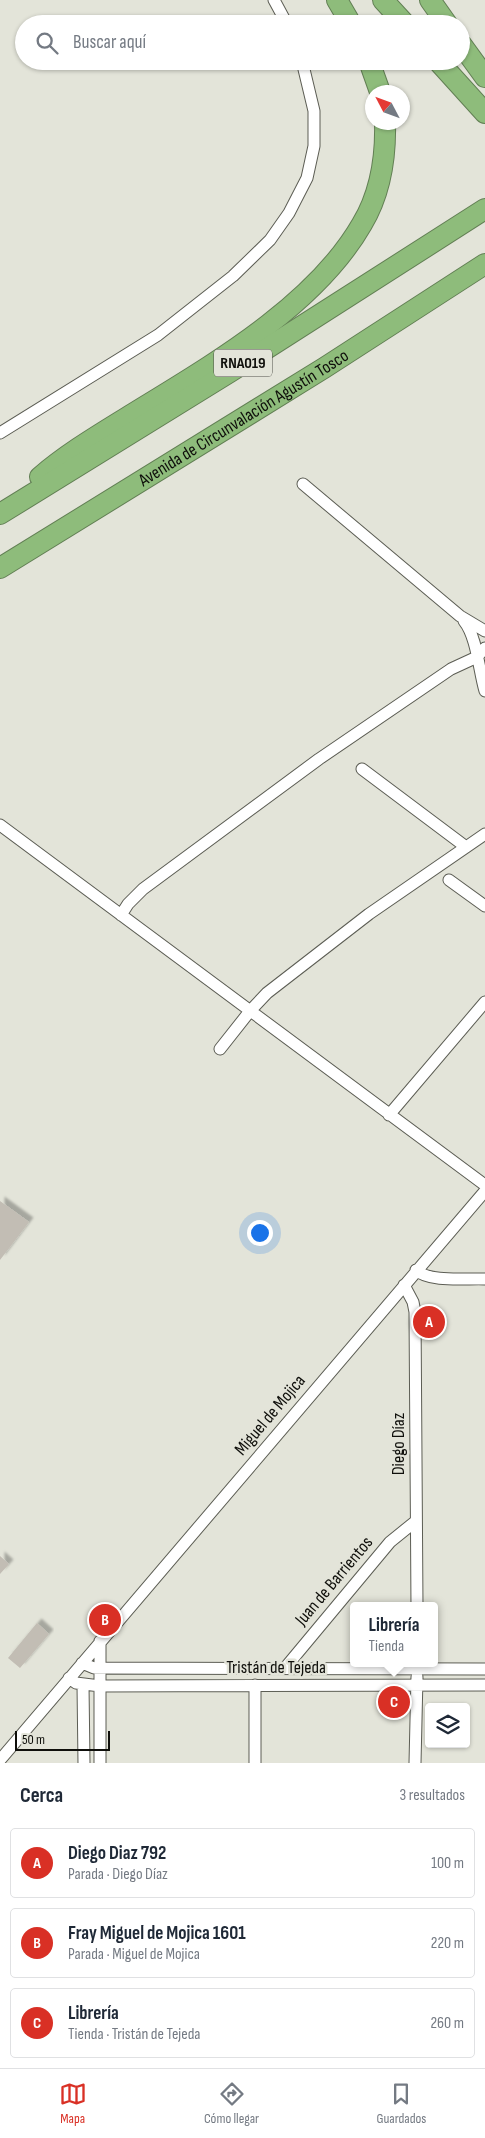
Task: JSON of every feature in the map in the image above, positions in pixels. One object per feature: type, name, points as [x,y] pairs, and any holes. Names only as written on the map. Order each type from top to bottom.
[{"type":"highway","points":[[337,0],[346,15]]},
{"type":"highway","points":[[384,0],[397,15]]},
{"type":"highway","points":[[430,0],[441,15]]},
{"type":"highway","points":[[470,56],[485,77]]},
{"type":"highway","points":[[372,70],[378,85]]},
{"type":"highway","points":[[446,70],[485,113]]},
{"type":"highway","points":[[0,513],[64,457],[166,393],[269,324],[324,274],[351,241],[370,207],[382,172],[385,130]]},
{"type":"highway","name":"RNA019","points":[[0,513],[230,372],[485,209]]},
{"type":"highway","name":"Avenida de Circunvalación Agustín Tosco","points":[[0,568],[324,368],[485,264]]},
{"type":"street","points":[[274,0],[282,15]]},
{"type":"street","points":[[0,433],[158,334],[233,276],[270,240],[289,213],[306,178],[314,146],[314,111],[304,70]]},
{"type":"street","points":[[303,484],[460,616],[485,631]]},
{"type":"street","points":[[460,616],[469,628],[481,652],[484,686]]},
{"type":"street","points":[[121,915],[134,896],[164,871],[319,759],[451,669],[481,652]]},
{"type":"street","points":[[451,669],[460,667],[469,670],[484,686]]},
{"type":"street","points":[[362,769],[466,847]]},
{"type":"street","points":[[0,825],[485,1185]]},
{"type":"street","points":[[220,1049],[267,993],[328,945],[485,834]]},
{"type":"street","points":[[450,880],[485,906]]},
{"type":"street","points":[[389,1114],[485,1002]]},
{"type":"street","name":"Miguel de Mojica","points":[[70,1678],[485,1191]]},
{"type":"street","points":[[416,1270],[420,1274],[437,1278],[485,1279]]},
{"type":"street","name":"Diego Díaz","points":[[404,1285],[413,1302],[415,1312],[417,1602]]},
{"type":"street","name":"Juan de Barrientos","points":[[285,1668],[390,1542],[416,1522]]},
{"type":"street","points":[[100,1641],[100,1763]]},
{"type":"street","name":"Tristán de Tejeda","points":[[82,1663],[87,1666],[100,1668],[351,1667]]},
{"type":"street","points":[[415,1763],[417,1667]]},
{"type":"street","name":"Tristán de Tejeda","points":[[434,1667],[485,1670]]},
{"type":"street","points":[[0,1760],[70,1678]]},
{"type":"street","name":"Tristán de Tejeda","points":[[70,1678],[76,1683],[83,1685],[100,1686],[485,1685]]},
{"type":"street","points":[[83,1685],[84,1763]]},
{"type":"street","points":[[255,1763],[256,1685]]},
{"type":"building","points":[[0,1201],[29,1222],[0,1260]]},
{"type":"building","points":[[0,1556],[9,1564],[0,1574]]},
{"type":"building","points":[[37,1623],[49,1634],[20,1668],[8,1658]]},
{"type":"place","name":"Diego Diaz 792","points":[[429,1322]]},
{"type":"place","name":"Fray Miguel de Mojica 1601","points":[[105,1620]]},
{"type":"place","name":"Librería","points":[[394,1702]]}]
